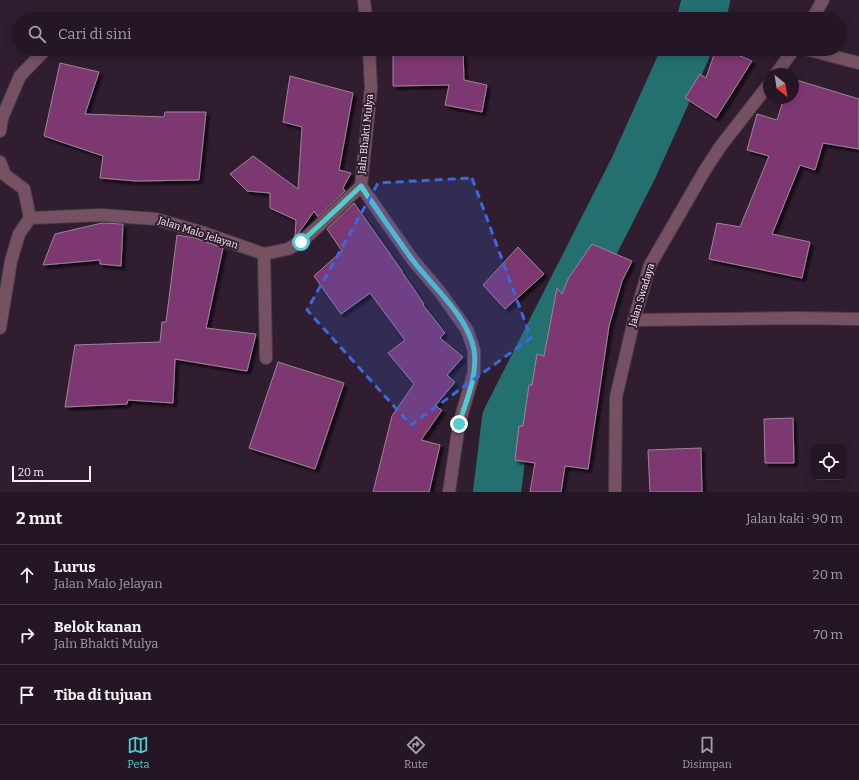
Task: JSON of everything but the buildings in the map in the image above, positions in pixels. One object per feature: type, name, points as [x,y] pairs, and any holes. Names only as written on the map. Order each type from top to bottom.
[{"type":"street","points":[[364,0],[365,12]]},
{"type":"street","points":[[816,12],[823,0]]},
{"type":"street","points":[[0,131],[2,118],[20,76],[39,56]]},
{"type":"street","name":"Jaln Bhakti Mulya","points":[[369,56],[371,88],[361,186],[412,259],[440,292],[463,324],[467,330],[474,350],[474,372],[459,424],[449,492]]},
{"type":"street","points":[[780,68],[789,56]]},
{"type":"street","points":[[832,56],[859,63]]},
{"type":"street","name":"Jalan Swadaya","points":[[615,492],[616,397],[634,320],[650,265],[705,170],[720,147],[763,92]]},
{"type":"street","points":[[0,162],[5,175],[24,189],[30,218],[19,234],[11,261],[0,328]]},
{"type":"street","points":[[266,358],[264,254],[288,249],[301,242],[361,186]]},
{"type":"street","name":"Jalan Malo Jelayan","points":[[30,218],[101,215],[156,219],[204,233],[264,254]]},
{"type":"street","points":[[634,320],[796,318],[859,319]]},
{"type":"highlighted area","points":[[472,178],[531,338],[411,425],[307,310],[378,183]]},
{"type":"waterway","points":[[703,12],[706,0]]},
{"type":"waterway","points":[[497,492],[506,419],[634,167],[684,56]]},
{"type":"route","points":[[301,242],[361,186],[412,259],[440,292],[467,330],[474,350],[474,372],[459,424]]}]
